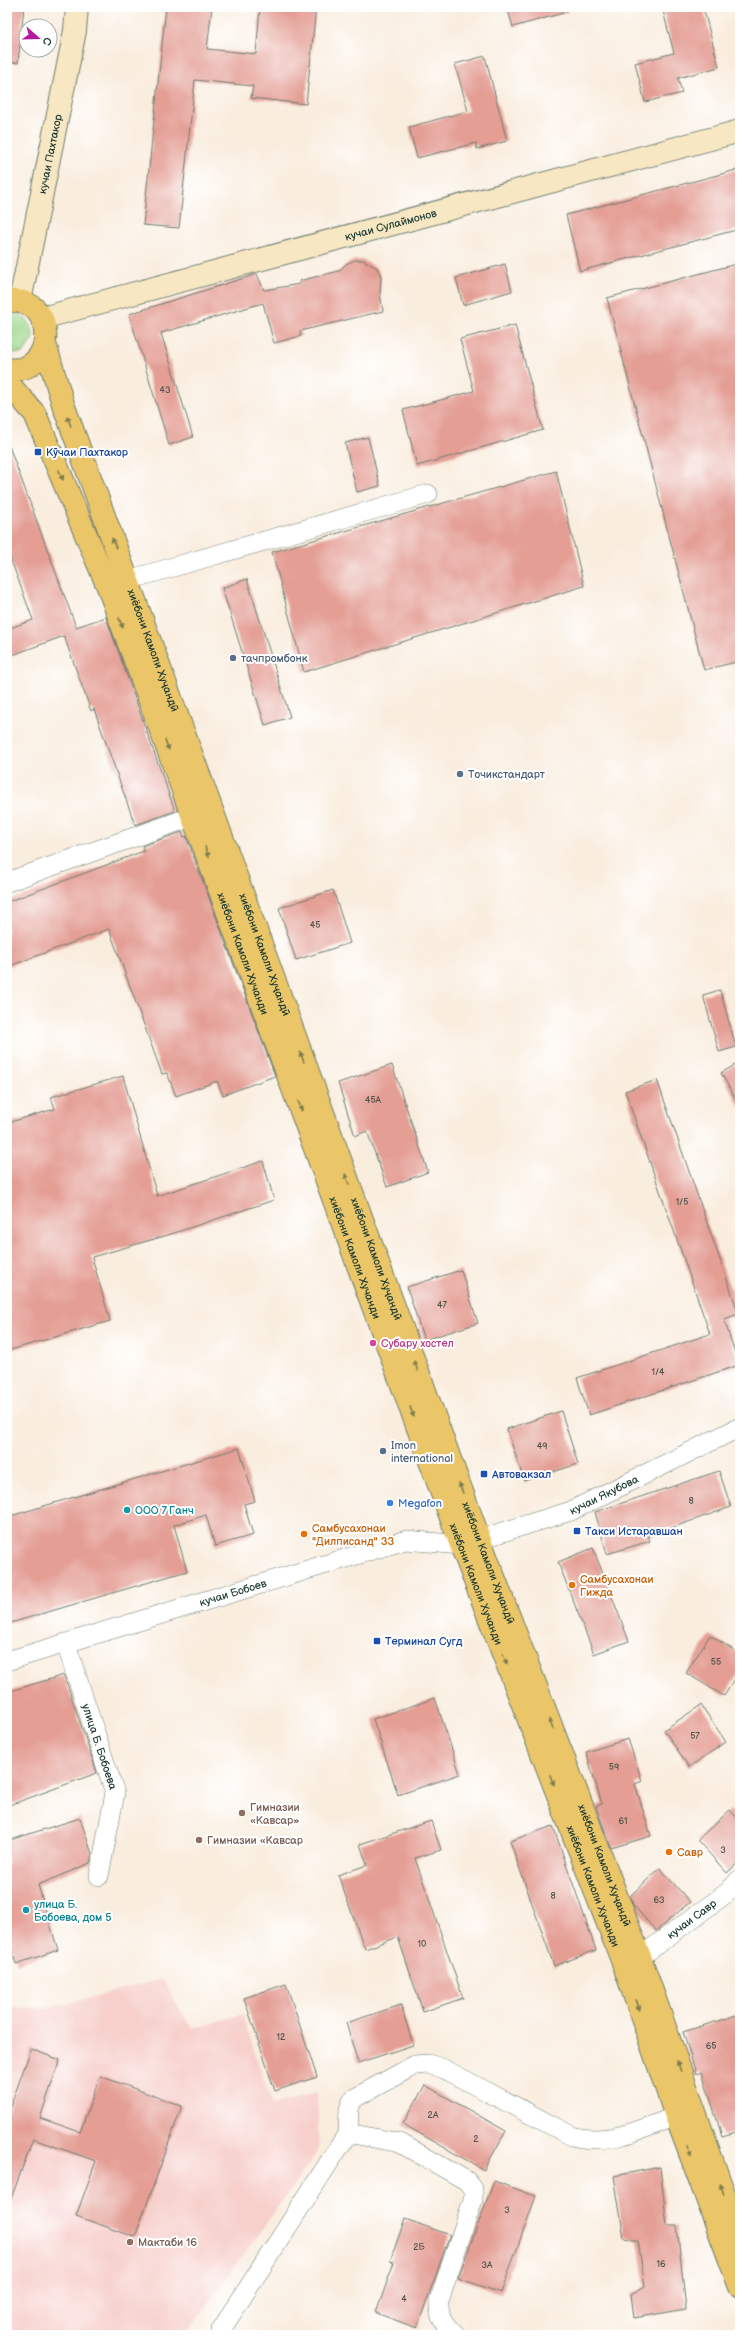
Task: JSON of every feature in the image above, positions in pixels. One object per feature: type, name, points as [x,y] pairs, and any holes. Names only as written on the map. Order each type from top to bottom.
[{"type":"main road","name":"кучаи Пахтакор","points":[[11,300],[75,31],[77,7]]},
{"type":"main road","name":"кучаи Сулаймонов","points":[[42,318],[740,130]]},
{"type":"main road","points":[[11,300],[30,306],[42,318]]},
{"type":"main road","name":"хиёбони Камоли Хуҷандӣ","points":[[42,318],[46,333],[45,344],[63,404],[128,580],[470,1541],[640,1956],[740,2239]]},
{"type":"main road","points":[[7,369],[23,368],[33,362],[41,354],[45,344]]},
{"type":"main road","name":"хиёбони Камоли Хучанди","points":[[7,382],[35,414],[108,586],[470,1541],[625,1968],[676,2116],[740,2288]]},
{"type":"street","points":[[128,580],[428,494]]},
{"type":"street","points":[[7,882],[194,816]]},
{"type":"street","name":"кучаи Якубова","points":[[470,1541],[571,1511],[740,1427]]},
{"type":"street","name":"кучаи Бобоев","points":[[7,1661],[406,1540],[470,1541]]},
{"type":"street","name":"улица Б. Бобоева","points":[[66,1644],[115,1793],[99,1876]]},
{"type":"street","name":"кучаи Савр","points":[[640,1956],[728,1892],[740,1880]]},
{"type":"street","points":[[221,2330],[348,2133],[349,2109],[353,2099],[415,2065],[428,2064],[442,2068],[572,2136],[585,2140],[599,2140],[642,2128],[676,2116]]},
{"type":"street","points":[[348,2133],[400,2143],[468,2181],[473,2189],[473,2200],[439,2301],[438,2313],[445,2325],[455,2335]]},
{"type":"shaded area","name":"Мактаби 16","points":[[162,1979],[192,2029],[242,2014],[272,2105],[317,2092],[319,2150],[185,2335],[7,2335],[7,2008],[51,2008]]},
{"type":"green space","points":[[15,314],[20,315],[27,320],[31,326],[33,339],[23,353],[7,354],[7,316]]},
{"type":"building","points":[[7,7],[24,7],[23,18],[18,18],[18,63],[7,62]]},
{"type":"building","points":[[166,7],[212,7],[207,49],[256,54],[260,7],[316,7],[306,104],[251,98],[253,86],[195,80],[179,228],[143,225]]},
{"type":"building","points":[[507,7],[567,7],[567,12],[513,27]]},
{"type":"building","points":[[662,7],[703,7],[719,67],[678,78],[682,93],[645,102],[635,63],[674,53]]},
{"type":"building","points":[[485,56],[507,141],[477,149],[476,143],[417,158],[409,127],[468,111],[455,64]]},
{"type":"building","points":[[740,169],[740,229],[580,271],[566,215]]},
{"type":"building","points":[[355,260],[363,260],[377,268],[381,276],[380,294],[383,311],[300,331],[301,336],[274,343],[263,303],[161,333],[193,437],[169,445],[129,314],[257,274],[264,290],[300,284],[299,281],[339,271],[346,264]]},
{"type":"building","points":[[740,263],[740,661],[704,670],[607,298]]},
{"type":"building","points":[[505,264],[512,291],[463,305],[456,278]]},
{"type":"building","points":[[515,325],[543,430],[417,466],[403,410],[474,391],[460,339]]},
{"type":"building","points":[[368,437],[380,486],[357,492],[345,443]]},
{"type":"building","points":[[9,446],[76,627],[106,617],[175,811],[135,825],[94,709],[91,711],[64,636],[7,657],[7,629],[33,620],[7,549],[7,447]]},
{"type":"building","points":[[556,471],[584,586],[304,672],[272,552]]},
{"type":"building","points":[[247,579],[290,717],[265,725],[222,588]]},
{"type":"building","points":[[182,832],[184,837],[186,836],[275,1076],[223,1095],[217,1081],[176,1096],[167,1073],[162,1074],[109,929],[7,967],[7,902],[144,851],[142,846]]},
{"type":"building","points":[[333,890],[350,943],[296,960],[279,908]]},
{"type":"building","points":[[720,990],[736,1047],[719,1052],[703,995]]},
{"type":"building","points":[[740,1062],[740,1107],[721,1073]]},
{"type":"building","points":[[392,1065],[428,1172],[387,1187],[367,1131],[355,1136],[338,1083]]},
{"type":"building","points":[[123,1076],[157,1196],[263,1161],[274,1200],[168,1235],[92,1257],[110,1321],[7,1351],[7,1123],[55,1109],[51,1097]]},
{"type":"building","points":[[657,1080],[739,1314],[724,1319],[739,1365],[589,1415],[577,1378],[710,1334],[625,1091]]},
{"type":"building","points":[[461,1270],[478,1323],[424,1340],[407,1287]]},
{"type":"building","points":[[561,1411],[578,1464],[524,1481],[507,1429]]},
{"type":"building","points":[[239,1448],[255,1501],[244,1504],[253,1535],[215,1546],[206,1515],[174,1525],[187,1571],[7,1624],[7,1517]]},
{"type":"building","points":[[719,1471],[731,1507],[648,1536],[650,1541],[607,1554],[595,1512]]},
{"type":"building","points":[[593,1548],[629,1641],[594,1654],[558,1562]]},
{"type":"building","points":[[710,1635],[740,1654],[740,1671],[724,1696],[686,1673]]},
{"type":"building","points":[[64,1675],[97,1773],[7,1806],[7,1692]]},
{"type":"building","points":[[435,1698],[460,1774],[398,1795],[373,1719]]},
{"type":"building","points":[[701,1705],[726,1742],[689,1767],[664,1730]]},
{"type":"building","points":[[628,1739],[642,1781],[635,1784],[651,1836],[611,1848],[596,1806],[602,1804],[586,1752]]},
{"type":"building","points":[[730,1810],[740,1821],[740,1861],[727,1873],[697,1840]]},
{"type":"building","name":"улица Б. Бобоева, дом 5","points":[[80,1818],[92,1854],[90,1863],[38,1885],[58,1950],[16,1964],[7,1934],[7,1841]]},
{"type":"building","points":[[431,1821],[441,1850],[415,1858],[463,1998],[423,2012],[398,1937],[365,1949],[338,1875],[367,1865],[360,1844]]},
{"type":"building","points":[[553,1826],[596,1950],[554,1966],[510,1841]]},
{"type":"building","points":[[660,1868],[690,1902],[656,1931],[633,1905],[630,1896]]},
{"type":"building","points":[[286,1984],[317,2077],[275,2091],[244,1998]]},
{"type":"building","points":[[401,2005],[413,2045],[358,2063],[346,2023]]},
{"type":"building","points":[[740,2014],[740,2131],[722,2136],[702,2072],[696,2074],[683,2032]]},
{"type":"building","points":[[31,2049],[60,2060],[40,2118],[80,2132],[100,2076],[182,2106],[135,2237],[76,2216],[96,2161],[33,2139],[9,2204],[7,2204],[7,2116]]},
{"type":"building","points":[[425,2085],[506,2131],[484,2170],[403,2124]]},
{"type":"building","points":[[660,2167],[667,2226],[677,2226],[686,2309],[634,2318],[631,2294],[645,2286],[638,2241],[624,2238],[614,2176]]},
{"type":"building","points":[[494,2181],[536,2196],[501,2293],[458,2278]]},
{"type":"building","points":[[405,2219],[450,2235],[417,2328],[376,2313],[394,2262],[390,2261]]},
{"type":"place","name":"Кӯчаи Пахтакор","points":[[38,452]]},
{"type":"place","name":"тачпромбонк","points":[[233,658]]},
{"type":"place","name":"Точикстандарт","points":[[460,774]]},
{"type":"place","name":"Субару хостел","points":[[373,1343]]},
{"type":"place","name":"Imon international","points":[[383,1451]]},
{"type":"place","name":"Автовакзал","points":[[484,1474]]},
{"type":"place","name":"Megafon","points":[[390,1503]]},
{"type":"place","name":"ООО 7 Ганч","points":[[127,1510]]},
{"type":"place","name":"Такси Истаравшан","points":[[577,1531]]},
{"type":"place","name":"Самбусахонаи \"Дилписанд\" 33","points":[[304,1534]]},
{"type":"place","name":"Самбусахонаи Гижда","points":[[572,1585]]},
{"type":"place","name":"Терминал Сугд","points":[[377,1641]]},
{"type":"place","name":"Гимназии «Кавсар»","points":[[242,1813]]},
{"type":"place","name":"Гимназии «Кавсар","points":[[199,1840]]},
{"type":"place","name":"Савр","points":[[669,1852]]},
{"type":"place","name":"улица Б. Бобоева, дом 5","points":[[26,1910]]},
{"type":"place","name":"Мактаби 16","points":[[130,2242]]}]
